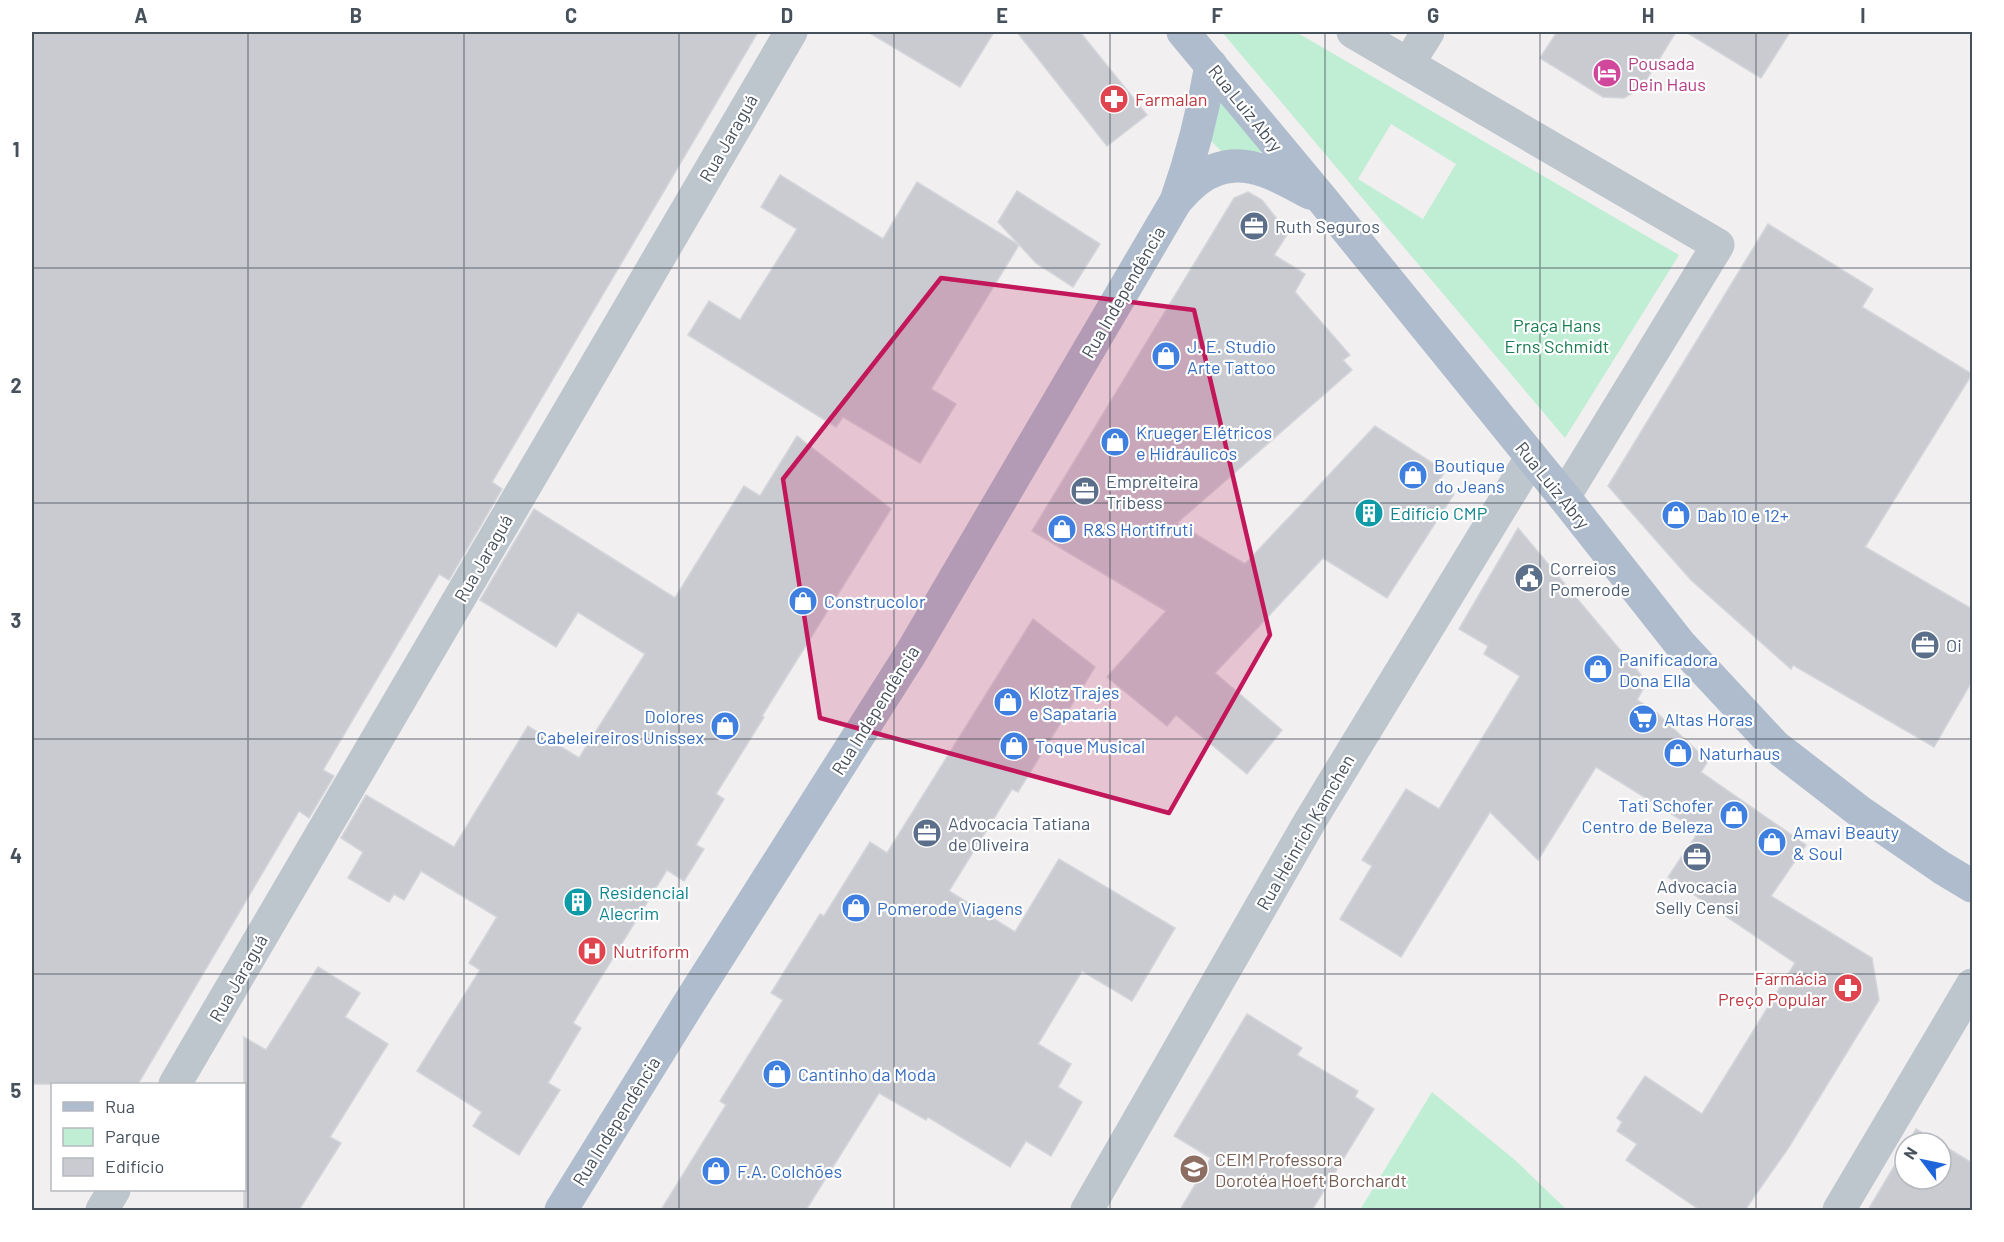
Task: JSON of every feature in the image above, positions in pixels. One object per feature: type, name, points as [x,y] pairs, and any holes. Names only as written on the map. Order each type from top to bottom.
[{"type":"main road","name":"Rua Luiz Abry","points":[[1183,32],[1322,199],[1680,644],[1775,746],[1858,811],[1972,886]]},
{"type":"main road","name":"Rua Independência","points":[[561,1210],[679,1018],[917,644],[1176,201],[1196,141],[1211,65]]},
{"type":"main road","name":"Rua Independência","points":[[1176,201],[1197,180],[1220,167],[1242,165],[1259,168],[1322,199]]},
{"type":"street","name":"Rua Jaraguá","points":[[176,1083],[791,32]]},
{"type":"street","points":[[1353,32],[1718,245],[1564,497]]},
{"type":"street","points":[[1408,64],[1428,32]]},
{"type":"street","name":"Rua Heinrich Kamchen","points":[[1087,1210],[1310,821],[1531,458]]},
{"type":"street","points":[[1839,1210],[1972,985]]},
{"type":"street","points":[[102,1210],[113,1191]]},
{"type":"highlighted area","points":[[941,278],[1194,310],[1270,635],[1169,813],[820,718],[783,479]]},
{"type":"green space","name":"Praça Hans Erns Schmidt","points":[[1222,32],[1296,32],[1679,255],[1565,438]],"holes":[[[1391,124],[1456,164],[1423,219],[1358,179]]]},
{"type":"green space","points":[[1218,86],[1269,145],[1259,153],[1225,155],[1208,138]]},
{"type":"green space","points":[[1432,1092],[1515,1160],[1567,1210],[1360,1210]]},
{"type":"building","points":[[32,32],[758,32],[492,482],[502,489],[449,580],[439,574],[323,770],[334,776],[309,818],[299,811],[139,1083],[32,1084]]},
{"type":"building","points":[[868,32],[994,32],[960,87]]},
{"type":"building","points":[[1017,32],[1080,32],[1147,115],[1107,146]]},
{"type":"building","name":"Pousada Dein Haus","points":[[1557,32],[1676,32],[1642,87],[1624,98],[1603,97],[1540,58]]},
{"type":"building","name":"Pousada Dein Haus","points":[[1686,32],[1790,32],[1761,78]]},
{"type":"building","points":[[780,175],[883,239],[917,182],[1019,245],[931,389],[956,404],[920,463],[843,417],[836,427],[688,335],[709,301],[740,320],[797,229],[761,207]]},
{"type":"building","points":[[1017,191],[1100,244],[1073,287],[1036,263],[998,222]]},
{"type":"building","points":[[1248,192],[1262,200],[1288,233],[1274,255],[1305,274],[1295,292],[1350,355],[1343,360],[1352,370],[1177,523],[1245,564],[1375,426],[1445,471],[1438,483],[1454,494],[1387,598],[1323,558],[1215,673],[1282,730],[1247,774],[1176,715],[1167,726],[1107,677],[1166,611],[1032,531],[1234,198]]},
{"type":"building","points":[[1768,224],[1873,289],[1862,307],[1972,374],[1865,547],[1972,609],[1972,681],[1934,747],[1793,665],[1791,669],[1691,580],[1608,486]]},
{"type":"building","points":[[797,436],[891,509],[716,794],[724,799],[696,845],[704,849],[684,881],[667,870],[573,1023],[581,1028],[548,1083],[560,1090],[519,1155],[473,1126],[482,1112],[417,1071],[480,970],[469,963],[497,917],[421,871],[404,900],[394,894],[389,902],[348,878],[363,852],[341,838],[366,795],[454,847],[528,726],[579,758],[645,654],[578,612],[556,647],[480,600],[534,509],[675,598],[744,486],[760,496]]},
{"type":"building","points":[[1518,528],[1647,682],[1637,700],[1657,713],[1708,761],[1701,772],[1806,845],[1771,896],[1872,958],[1879,1000],[1789,1147],[1745,1210],[1700,1210],[1626,1160],[1637,1144],[1617,1131],[1622,1122],[1617,1118],[1645,1076],[1702,1114],[1795,963],[1668,877],[1699,831],[1596,767],[1538,860],[1490,812],[1401,957],[1340,919],[1372,866],[1362,860],[1406,789],[1439,809],[1520,676],[1484,654],[1488,646],[1459,629]]},
{"type":"building","points":[[1033,619],[1095,667],[1018,792],[1012,789],[949,891],[1015,932],[1059,859],[1175,928],[1132,1001],[1082,971],[1038,1044],[1071,1064],[1058,1087],[1082,1102],[1051,1156],[1026,1141],[1010,1167],[928,1117],[926,1120],[879,1093],[806,1210],[661,1210],[726,1105],[720,1101],[783,1000],[771,993],[820,914],[824,916],[870,842],[887,853]]},
{"type":"building","points":[[318,967],[360,993],[345,1017],[388,1044],[330,1137],[341,1143],[299,1210],[244,1210],[246,1083],[244,1083],[244,1037],[266,1050]]},
{"type":"building","points":[[1247,1014],[1302,1048],[1297,1055],[1358,1091],[1355,1097],[1374,1109],[1312,1210],[1180,1210],[1211,1158],[1174,1136]]},
{"type":"building","points":[[1953,1151],[1972,1163],[1972,1210],[1868,1210],[1893,1168],[1893,1191],[1953,1191]]},
{"type":"place","name":"Pousada Dein Haus","points":[[1607,73]]},
{"type":"place","name":"Farmalan","points":[[1114,99]]},
{"type":"place","name":"Ruth Seguros","points":[[1254,226]]},
{"type":"place","name":"J. E. Studio Arte Tattoo","points":[[1166,356]]},
{"type":"place","name":"Krueger Elétricos e Hidráulicos","points":[[1115,442]]},
{"type":"place","name":"Boutique do Jeans","points":[[1413,475]]},
{"type":"place","name":"Empreiteira Tribess","points":[[1085,491]]},
{"type":"place","name":"Edifício CMP","points":[[1369,513]]},
{"type":"place","name":"Dab 10 e 12+","points":[[1676,515]]},
{"type":"place","name":"R&S Hortifruti","points":[[1062,529]]},
{"type":"place","name":"Correios Pomerode","points":[[1529,578]]},
{"type":"place","name":"Construcolor","points":[[803,601]]},
{"type":"place","name":"Oi","points":[[1925,645]]},
{"type":"place","name":"Panificadora Dona Ella","points":[[1598,669]]},
{"type":"place","name":"Klotz Trajes e Sapataria","points":[[1008,702]]},
{"type":"place","name":"Altas Horas","points":[[1643,719]]},
{"type":"place","name":"Dolores Cabeleireiros Unissex","points":[[725,726]]},
{"type":"place","name":"Toque Musical","points":[[1014,746]]},
{"type":"place","name":"Naturhaus","points":[[1678,753]]},
{"type":"place","name":"Tati Schofer Centro de Beleza","points":[[1734,815]]},
{"type":"place","name":"Advocacia Tatiana de Oliveira","points":[[927,833]]},
{"type":"place","name":"Amavi Beauty & Soul","points":[[1772,842]]},
{"type":"place","name":"Advocacia Selly Censi","points":[[1697,857]]},
{"type":"place","name":"Residencial Alecrim","points":[[578,902]]},
{"type":"place","name":"Pomerode Viagens","points":[[856,908]]},
{"type":"place","name":"Nutriform","points":[[592,951]]},
{"type":"place","name":"Farmácia Preço Popular","points":[[1848,988]]},
{"type":"place","name":"Cantinho da Moda","points":[[777,1074]]},
{"type":"place","name":"CEIM Professora Dorotéa Hoeft Borchardt","points":[[1194,1169]]},
{"type":"place","name":"F.A. Colchões","points":[[716,1171]]}]
